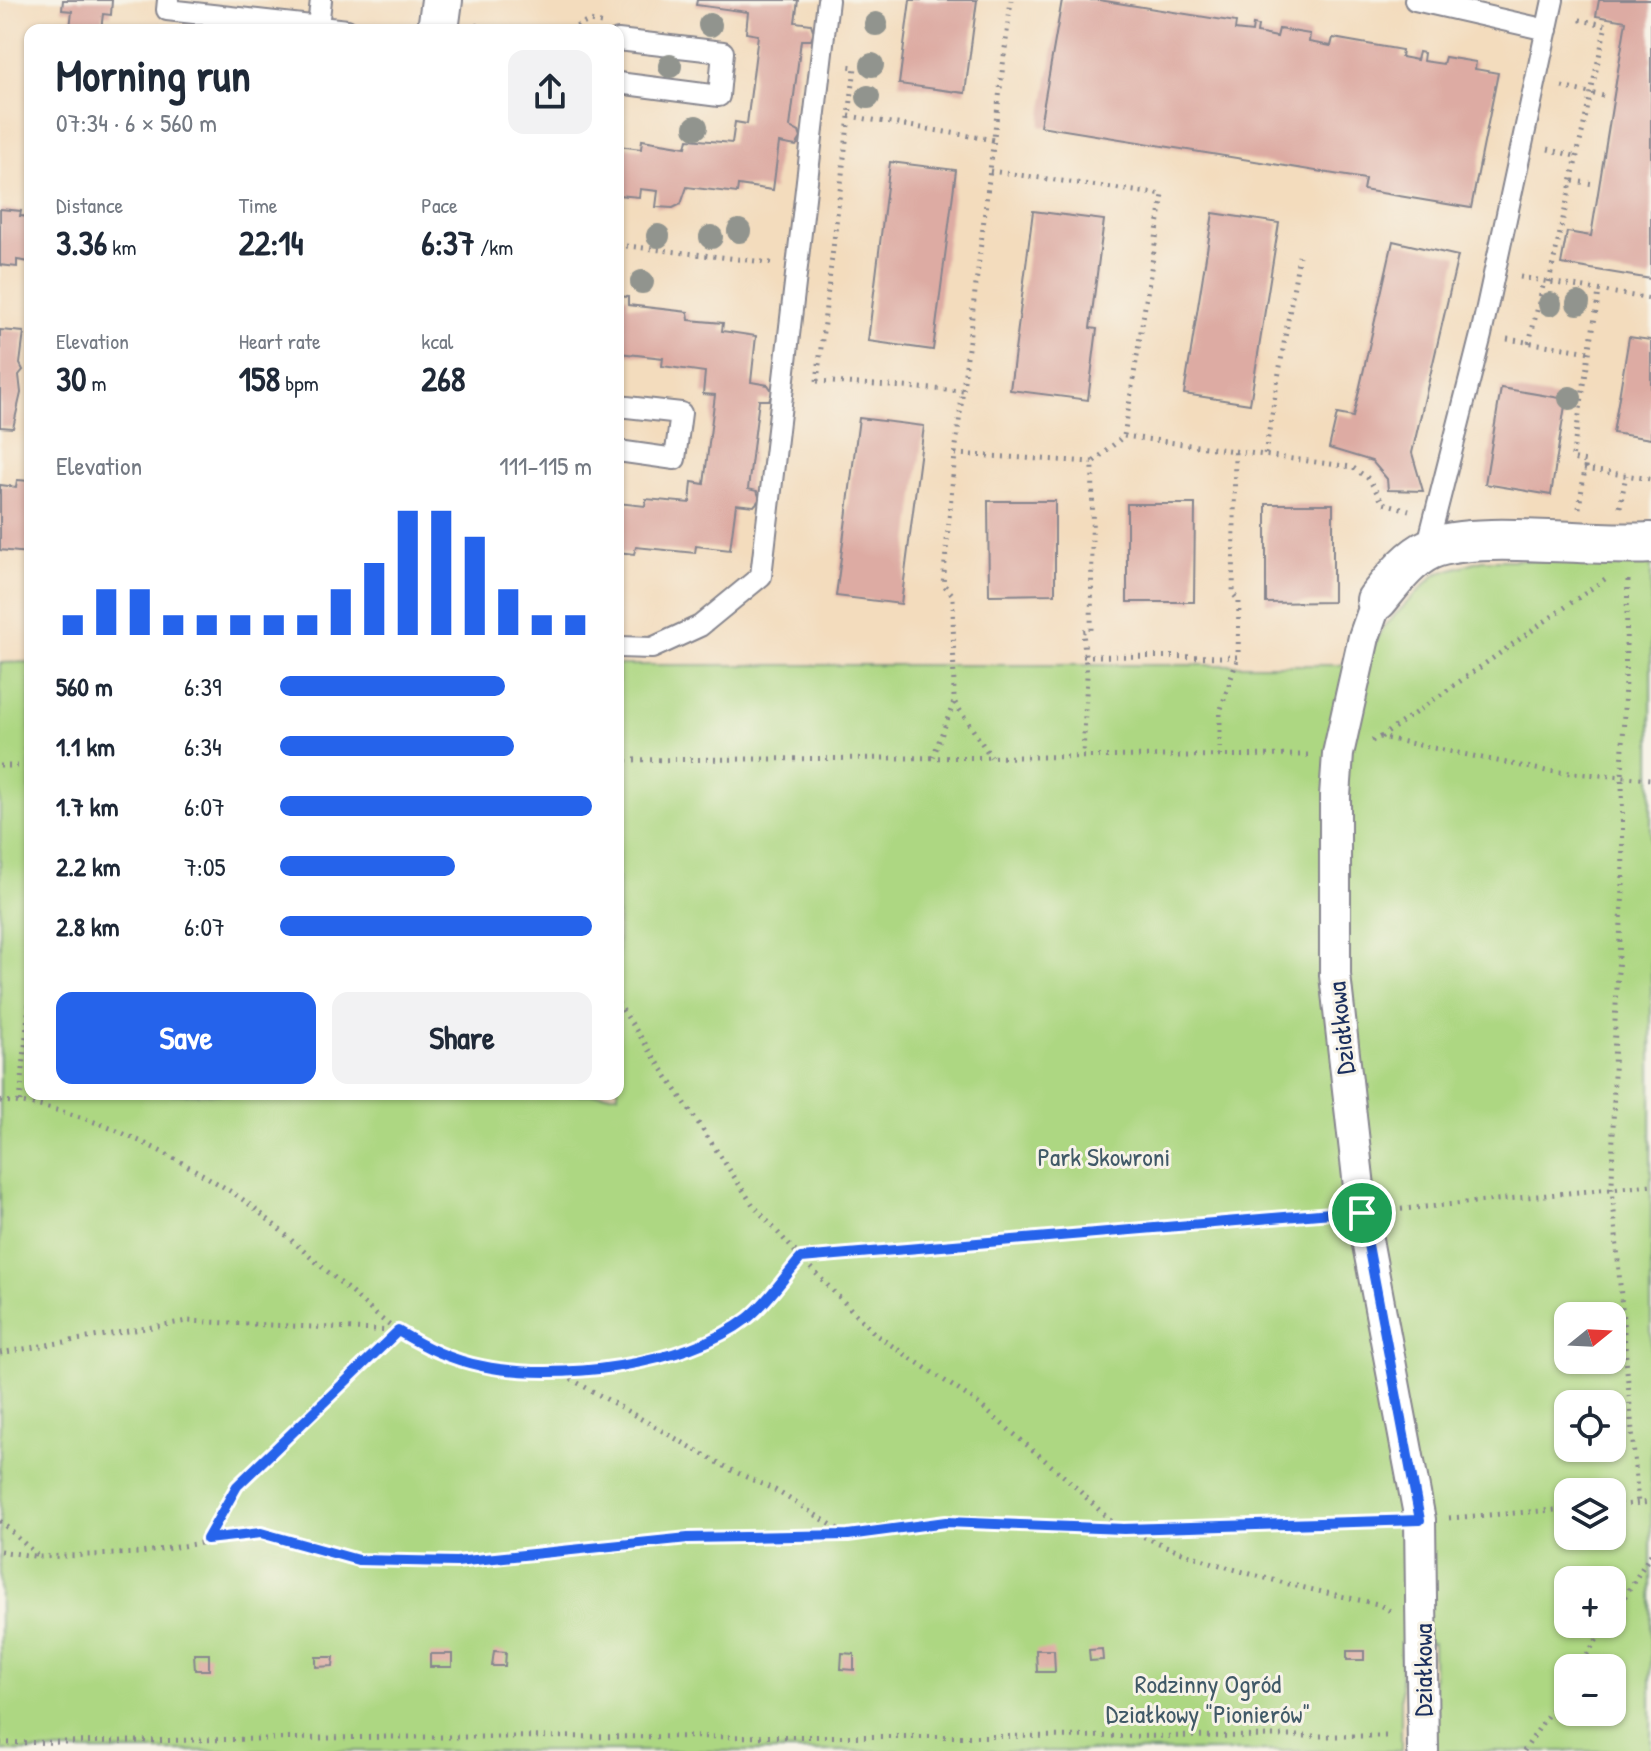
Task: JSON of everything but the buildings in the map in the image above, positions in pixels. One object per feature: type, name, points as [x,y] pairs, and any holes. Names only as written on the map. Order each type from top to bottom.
[{"type":"street","points":[[439,24],[442,0]]},
{"type":"street","name":"Działkowa","points":[[1412,1743],[1423,1661],[1420,1520],[1362,1213],[1335,975],[1335,796],[1338,754],[1364,637],[1377,600],[1405,568],[1436,547],[1492,542],[1636,539]]},
{"type":"lane","points":[[168,0],[167,10],[299,24]]},
{"type":"lane","points":[[318,24],[321,0]]},
{"type":"lane","points":[[624,647],[652,648],[700,626],[761,576],[828,0]]},
{"type":"lane","points":[[1415,0],[1547,30]]},
{"type":"lane","points":[[1436,547],[1431,532],[1481,335],[1547,30],[1562,4]]},
{"type":"lane","points":[[624,41],[723,52],[719,96],[624,84]]},
{"type":"lane","points":[[624,407],[681,413],[675,459],[624,452]]},
{"type":"path","points":[[933,757],[954,702],[953,595],[943,584],[955,454],[1011,0]]},
{"type":"path","points":[[1529,343],[1573,181],[1606,25],[1569,17],[1562,4]]},
{"type":"path","points":[[1593,94],[1608,97]]},
{"type":"path","points":[[816,110],[994,140]]},
{"type":"path","points":[[817,381],[850,116]]},
{"type":"path","points":[[1540,147],[1578,157]]},
{"type":"path","points":[[955,454],[1093,462],[1124,436],[1163,195],[990,171]]},
{"type":"path","points":[[1573,181],[1595,184]]},
{"type":"path","points":[[624,246],[798,266]]},
{"type":"path","points":[[1265,454],[1299,256]]},
{"type":"path","points":[[1510,275],[1651,299]]},
{"type":"path","points":[[1578,513],[1586,462],[1572,459],[1599,292]]},
{"type":"path","points":[[1481,335],[1590,352]]},
{"type":"path","points":[[785,378],[963,391]]},
{"type":"path","points":[[1124,436],[1352,467],[1369,479],[1383,503],[1409,510]]},
{"type":"path","points":[[1220,756],[1220,712],[1238,657],[1239,601],[1233,594],[1235,451]]},
{"type":"path","points":[[1083,755],[1087,676],[1083,631],[1091,630],[1093,462]]},
{"type":"path","points":[[1584,469],[1651,479]]},
{"type":"path","points":[[1626,475],[1636,539],[1628,577],[1622,777],[1623,889],[1615,1021],[1612,1187],[1638,1504]]},
{"type":"path","points":[[624,760],[1338,754],[1380,737],[1636,539]]},
{"type":"path","points":[[1083,656],[1238,657]]},
{"type":"path","points":[[954,702],[991,757]]},
{"type":"path","points":[[1380,737],[1546,771],[1651,779]]},
{"type":"path","points":[[0,766],[24,766]]},
{"type":"path","points":[[624,1012],[753,1205],[801,1258],[876,1335],[975,1401],[1067,1479],[1119,1529]]},
{"type":"path","points":[[20,1102],[24,1058]]},
{"type":"path","points":[[0,1101],[20,1102],[85,1120],[156,1150],[232,1192],[398,1331],[432,1352],[481,1366],[526,1373],[634,1364],[686,1351],[748,1318],[801,1258],[1316,1214],[1362,1213],[1651,1185]]},
{"type":"path","points":[[0,1353],[187,1321],[398,1331]]},
{"type":"path","points":[[207,1539],[237,1486],[398,1331]]},
{"type":"path","points":[[556,1371],[731,1470],[775,1490],[848,1535]]},
{"type":"path","points":[[1626,1505],[1651,1502]]},
{"type":"path","points":[[0,1551],[40,1557],[140,1553],[207,1539],[261,1533],[358,1560],[456,1562],[688,1538],[848,1535],[946,1522],[1129,1529],[1420,1520],[1554,1510]]},
{"type":"path","points":[[0,1521],[40,1557]]},
{"type":"path","points":[[1129,1529],[1181,1554],[1297,1587],[1378,1604],[1389,1609],[1423,1661]]},
{"type":"path","points":[[1626,1594],[1651,1554]]},
{"type":"path","points":[[1524,1751],[1554,1705]]},
{"type":"path","points":[[0,1743],[421,1737],[1412,1743]]},
{"type":"green space","name":"Park Skowroni","points":[[1482,560],[1651,560],[1651,1751],[1434,1751],[1433,1643],[1401,1644],[1401,1751],[0,1751],[0,663],[24,662],[24,1100],[624,1100],[624,665],[1340,665],[1369,655],[1385,625],[1436,574]]},
{"type":"route","points":[[1331,1213],[1362,1213],[1420,1520],[1124,1529],[946,1522],[848,1535],[688,1538],[456,1562],[358,1560],[261,1533],[207,1539],[237,1486],[398,1331],[432,1352],[481,1366],[526,1373],[634,1364],[686,1351],[748,1318],[801,1258],[1331,1213]]},
{"type":"park label","name":"Rodzinny Ogród Działkowy \"Pionierów\"","points":[[1208,1699]]}]
